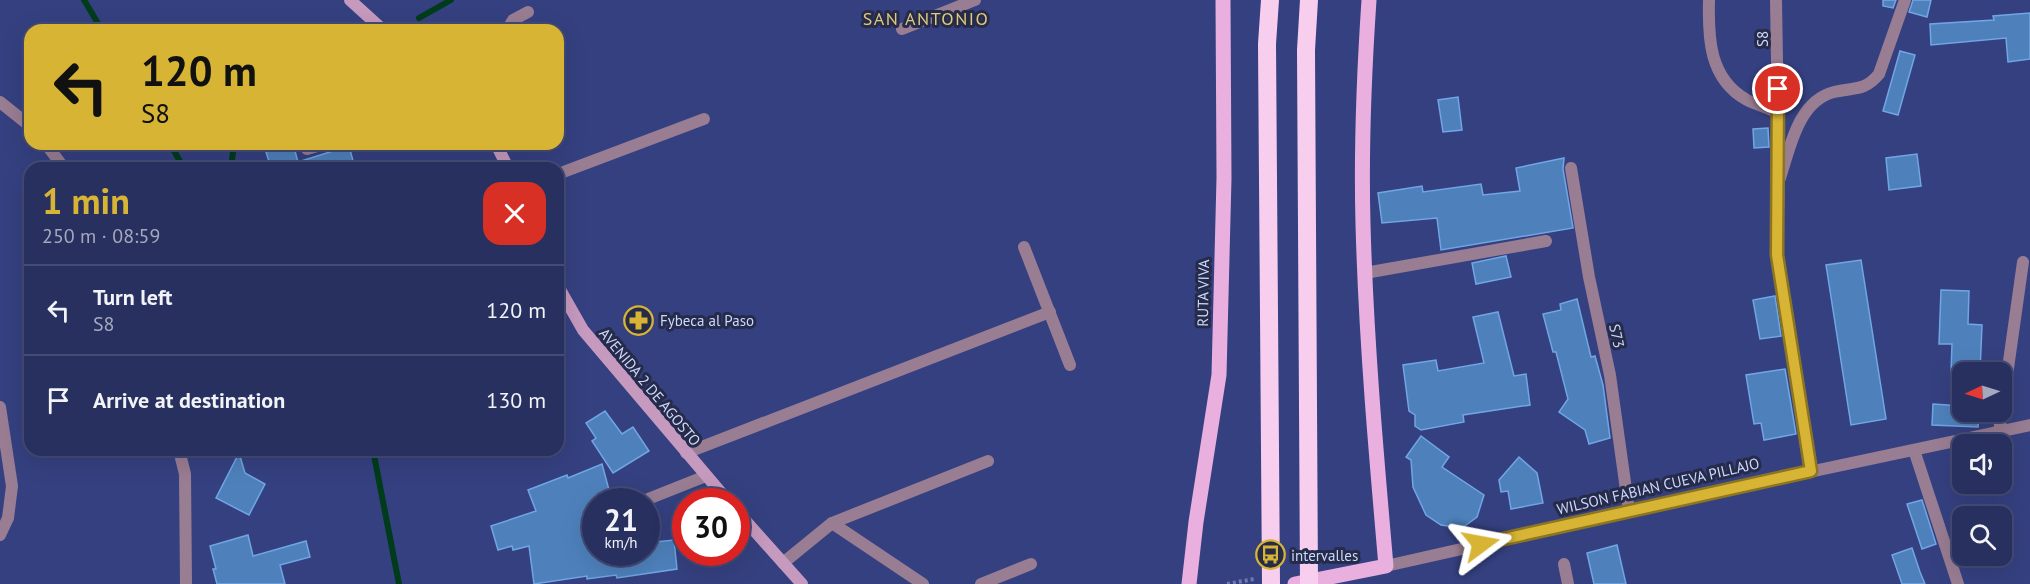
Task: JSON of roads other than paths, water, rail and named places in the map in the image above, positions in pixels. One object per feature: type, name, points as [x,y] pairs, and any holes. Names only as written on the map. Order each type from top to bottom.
[{"type":"highway","points":[[1270,0],[1267,44],[1270,584]]},
{"type":"highway","points":[[1309,0],[1306,62],[1309,584]]},
{"type":"main road","points":[[350,0],[376,24]]},
{"type":"main road","name":"RUTA VIVA","points":[[1190,584],[1196,522],[1220,375],[1224,178],[1223,0]]},
{"type":"main road","points":[[1369,0],[1364,75],[1363,221],[1372,408],[1386,566]]},
{"type":"main road","name":"AVENIDA 2 DE AGOSTO","points":[[564,297],[583,330],[717,488]]},
{"type":"main road","points":[[750,526],[802,584]]},
{"type":"main road","name":"WILSON FABIAN CUEVA PILLAJO","points":[[1295,584],[1386,566]]},
{"type":"street","points":[[902,29],[975,0]]},
{"type":"street","points":[[1709,0],[1709,41],[1718,71],[1745,99],[1778,113]]},
{"type":"street","name":"S8","points":[[1776,0],[1779,182],[1777,255],[1811,471]]},
{"type":"street","points":[[1779,182],[1799,123],[1808,109],[1822,96],[1855,90],[1870,84],[1879,74],[1905,0]]},
{"type":"street","points":[[511,24],[513,20],[528,12]]},
{"type":"street","points":[[0,102],[24,121]]},
{"type":"street","points":[[564,172],[704,119]]},
{"type":"street","points":[[50,150],[59,162]]},
{"type":"street","name":"S73","points":[[1571,168],[1589,277],[1610,375],[1629,511]]},
{"type":"street","points":[[1365,273],[1546,241]]},
{"type":"street","points":[[1024,247],[1070,365]]},
{"type":"street","points":[[1999,432],[2023,262]]},
{"type":"street","points":[[686,453],[1050,312]]},
{"type":"street","points":[[0,407],[12,486],[8,518],[0,535]]},
{"type":"street","name":"WILSON FABIAN CUEVA PILLAJO","points":[[1386,566],[1811,471],[2030,425]]},
{"type":"street","points":[[1914,450],[1958,584]]},
{"type":"street","points":[[180,456],[185,474],[186,584]]},
{"type":"street","points":[[783,563],[832,523],[988,461]]},
{"type":"street","points":[[660,494],[706,476]]},
{"type":"street","points":[[832,523],[923,584]]},
{"type":"street","points":[[981,584],[1031,564]]},
{"type":"street","points":[[1564,564],[1568,584]]},
{"type":"waterway","points":[[84,0],[98,24]]},
{"type":"waterway","points":[[419,18],[451,0]]},
{"type":"waterway","points":[[174,150],[180,162]]},
{"type":"waterway","points":[[232,162],[233,150]]},
{"type":"waterway","points":[[374,456],[399,584]]},
{"type":"place","name":"Fybeca al Paso","points":[[639,320]]},
{"type":"place","name":"intervalles","points":[[1270,555]]},
{"type":"district","name":"SAN ANTONIO","points":[[926,18]]}]
